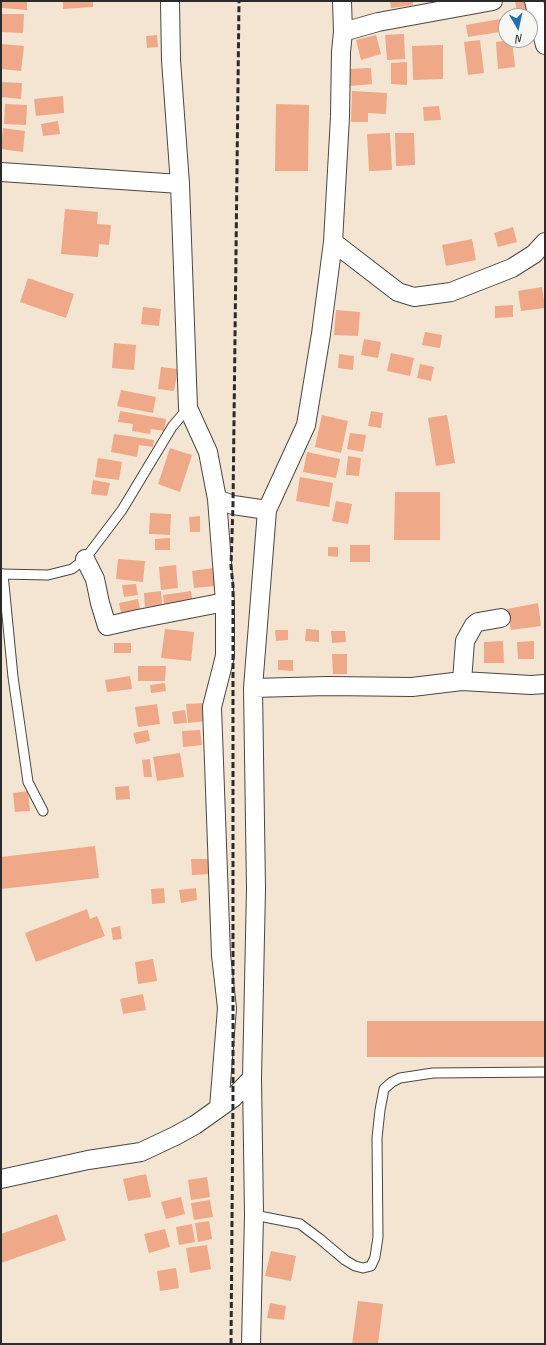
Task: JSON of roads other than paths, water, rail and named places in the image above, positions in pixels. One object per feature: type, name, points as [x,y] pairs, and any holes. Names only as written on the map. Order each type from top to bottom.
[{"type":"street","points":[[170,1],[171,60],[180,184],[188,408],[208,452],[217,499],[225,602],[225,656],[212,707],[221,955],[227,1008],[219,1108]]},
{"type":"street","points":[[251,1344],[254,1215],[252,1078],[256,889],[253,688],[268,510],[306,425],[321,334],[333,242],[340,117],[341,52],[343,32],[342,1]]},
{"type":"street","points":[[343,32],[378,22],[493,1]]},
{"type":"street","points":[[534,1],[545,45]]},
{"type":"street","points":[[1,172],[180,184]]},
{"type":"street","points":[[333,242],[398,292],[414,297],[451,292],[512,268],[534,254],[545,242]]},
{"type":"street","points":[[217,499],[233,505],[268,510]]},
{"type":"street","points":[[85,558],[95,579],[107,626],[138,618],[225,602]]},
{"type":"street","points":[[462,681],[465,642],[474,624],[501,618]]},
{"type":"street","points":[[253,688],[328,686],[412,687],[462,681],[531,685],[545,684]]},
{"type":"street","points":[[1,1179],[88,1160],[141,1152],[195,1125],[234,1098],[252,1078]]},
{"type":"lane","points":[[43,811],[28,782],[13,677],[2,574],[48,575],[72,569],[85,558],[122,510],[172,427],[188,408]]},
{"type":"lane","points":[[254,1215],[300,1224],[345,1260],[355,1266],[363,1268],[370,1266],[375,1257],[378,1237],[377,1138],[384,1089],[392,1082],[400,1078],[433,1073],[545,1072]]},
{"type":"railway","points":[[231,1344],[233,1098],[233,586],[231,566],[239,1]]}]
